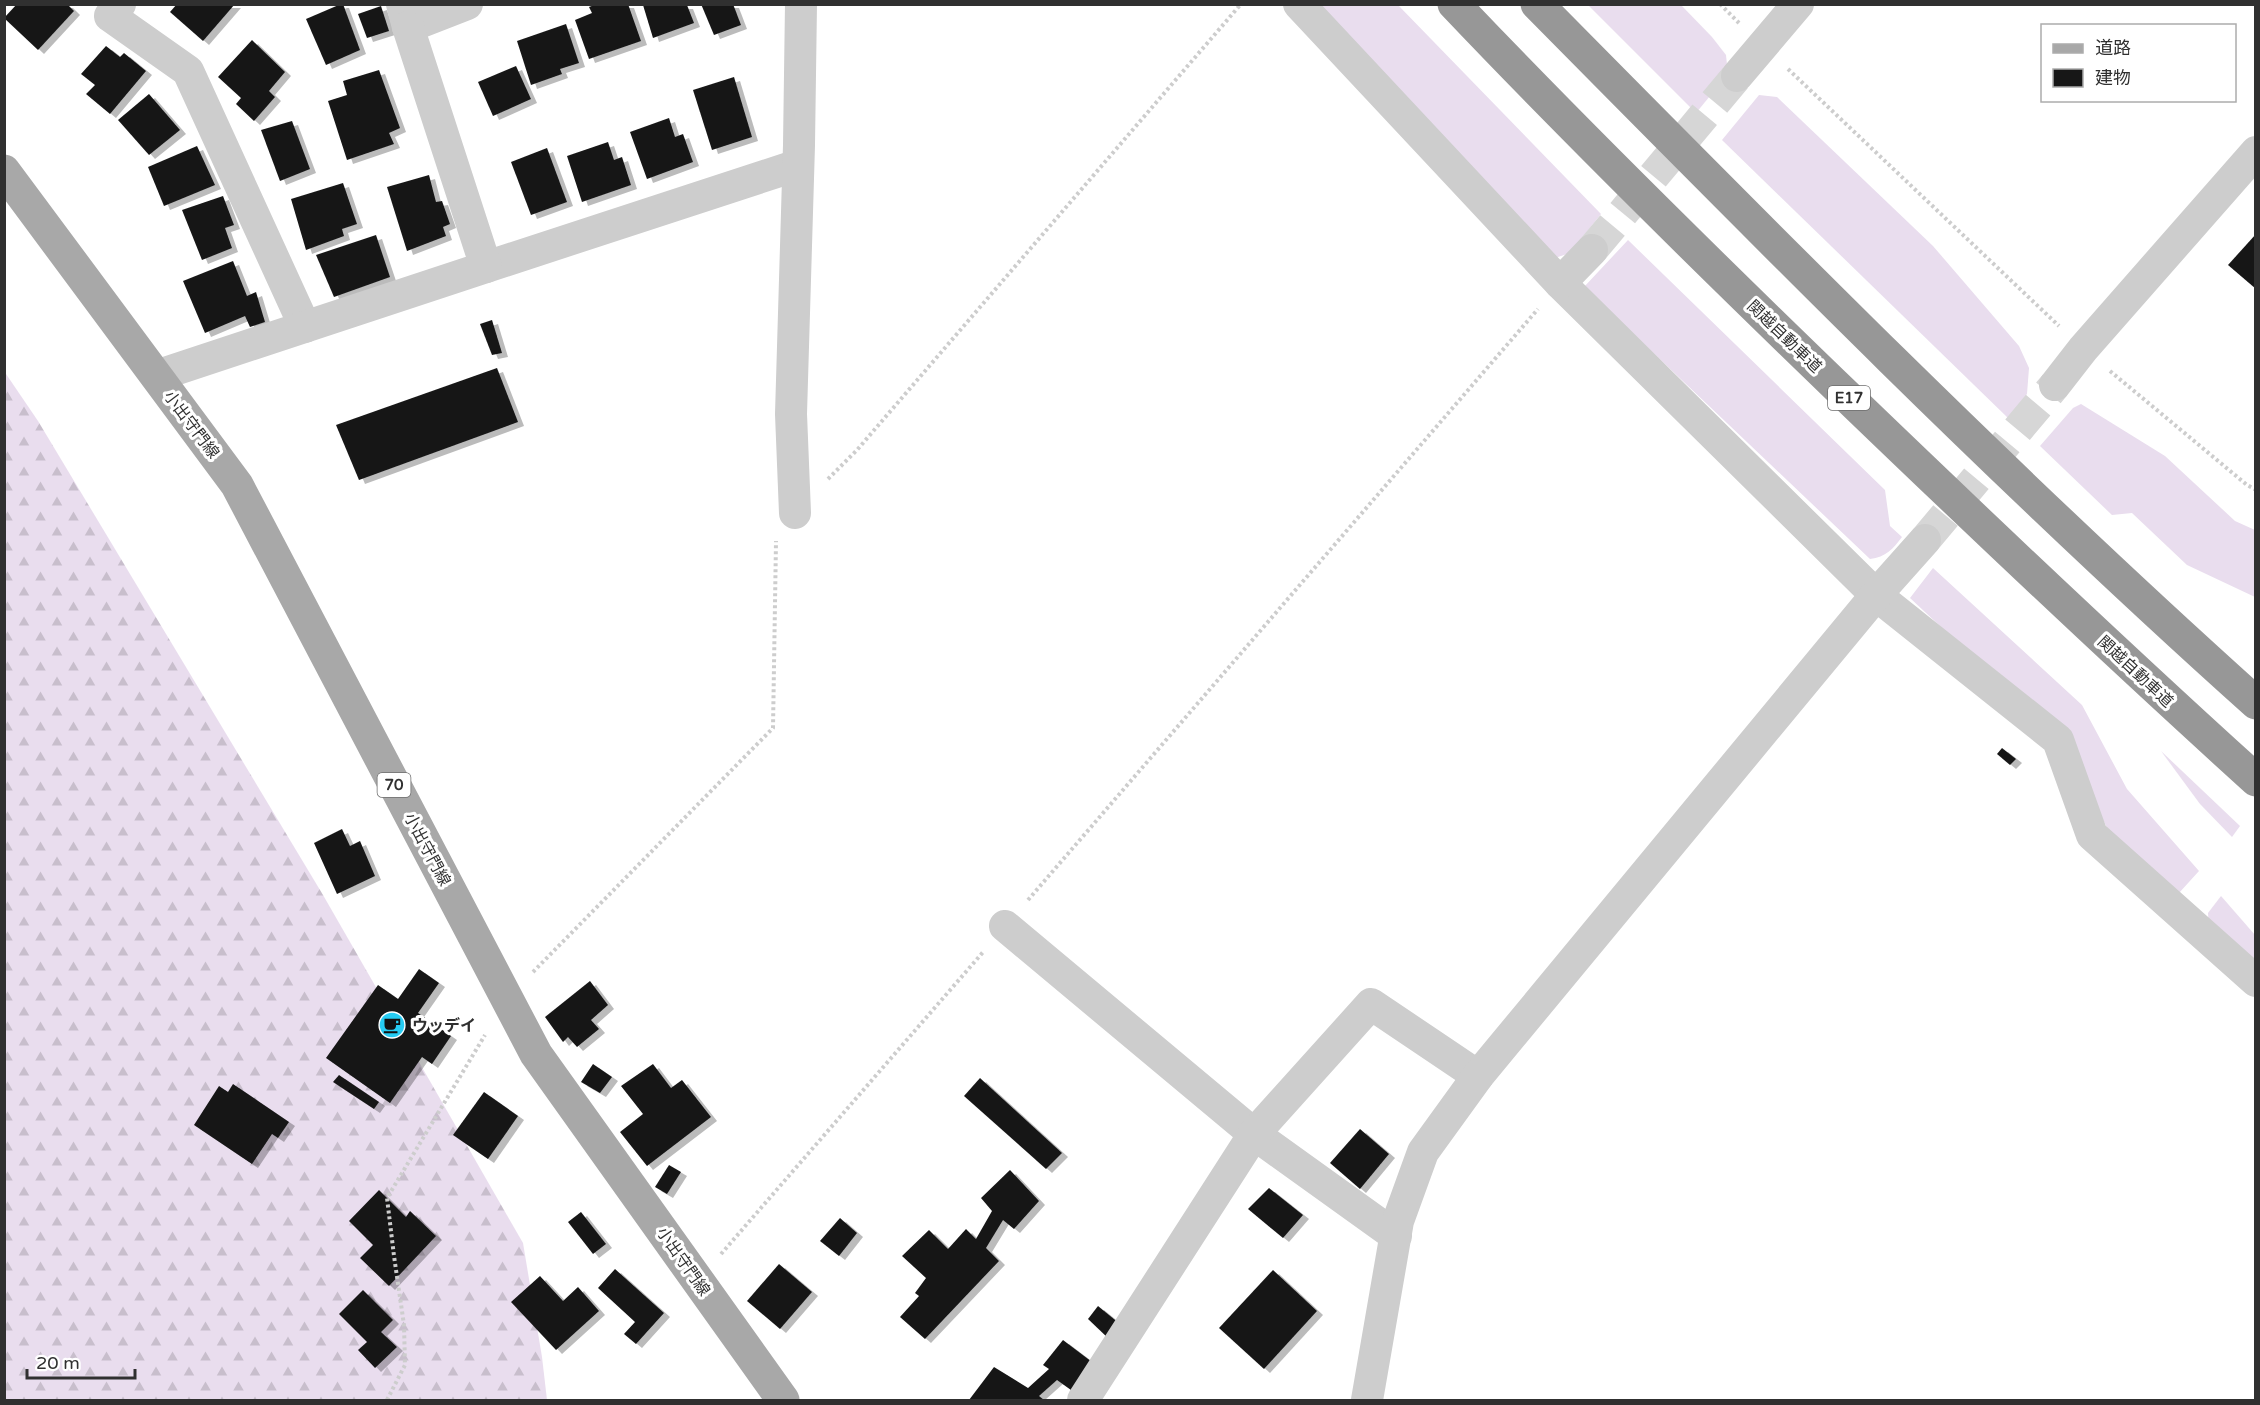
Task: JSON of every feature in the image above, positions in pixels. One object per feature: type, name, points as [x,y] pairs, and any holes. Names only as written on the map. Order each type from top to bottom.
[{"type":"highway","name":"関越自動車道","points":[[1454,4],[1691,245],[1950,494],[2174,706],[2256,780]]},
{"type":"highway","points":[[1537,4],[1966,433],[2256,703]]},
{"type":"main road","name":"小出守門線","points":[[4,171],[237,485],[536,1054],[783,1401]]},
{"type":"street","points":[[120,4],[110,16],[188,71],[305,327]]},
{"type":"street","points":[[467,4],[405,16],[486,267]]},
{"type":"street","points":[[795,513],[791,414],[801,4]]},
{"type":"street","points":[[1299,4],[1560,283],[1876,595],[2058,740],[2092,835],[2256,981]]},
{"type":"street","points":[[1737,76],[1798,4]]},
{"type":"street","points":[[2055,385],[2083,349],[2256,152]]},
{"type":"street","points":[[156,376],[798,165]]},
{"type":"street","points":[[1560,283],[1592,250]]},
{"type":"street","points":[[1367,1401],[1398,1221],[1423,1152],[1478,1076],[1876,595],[1925,540]]},
{"type":"street","points":[[1005,926],[1254,1134],[1396,1236]]},
{"type":"street","points":[[1083,1401],[1254,1134],[1371,1004],[1478,1076]]},
{"type":"path","points":[[387,1401],[405,1365],[404,1326],[387,1198],[507,999],[773,728],[776,532],[857,450],[1241,4]]},
{"type":"path","points":[[1720,4],[2083,349],[2247,485],[2256,490]]},
{"type":"path","points":[[698,1281],[1560,283]]},
{"type":"green space","points":[[1315,5],[1398,5],[1601,214],[1570,253],[1555,258]]},
{"type":"green space","points":[[1588,5],[1681,5],[1726,55],[1728,74],[1696,113]]},
{"type":"green space","points":[[1759,95],[1777,97],[1933,246],[2019,346],[2029,368],[2027,394],[2008,418],[1722,140]]},
{"type":"green space","points":[[1628,240],[1885,490],[1890,526],[1902,537],[1889,552],[1870,559],[1584,287]]},
{"type":"green space","points":[[4,371],[38,421],[323,895],[523,1243],[547,1400],[5,1400]]},
{"type":"green space","points":[[2081,404],[2165,456],[2235,521],[2255,530],[2255,597],[2187,565],[2132,513],[2112,515],[2040,446],[2073,408]]},
{"type":"green space","points":[[1933,568],[2082,705],[2127,789],[2199,871],[2179,893],[2116,845],[2061,739],[1910,598]]},
{"type":"green space","points":[[2161,751],[2240,826],[2232,837],[2200,804]]},
{"type":"green space","points":[[2221,896],[2255,935],[2255,971],[2209,928],[2208,913]]},
{"type":"building","points":[[17,4],[67,4],[74,11],[38,50],[4,18]]},
{"type":"building","points":[[177,4],[235,4],[203,41],[170,12]]},
{"type":"building","points":[[343,4],[360,50],[326,65],[306,19]]},
{"type":"building","points":[[597,4],[628,4],[641,41],[589,59],[575,20],[592,13],[589,7]]},
{"type":"building","points":[[701,4],[733,4],[741,25],[714,35]]},
{"type":"building","points":[[643,5],[687,5],[694,23],[653,38]]},
{"type":"building","points":[[381,6],[389,31],[367,38],[358,14]]},
{"type":"building","points":[[566,24],[579,63],[560,69],[562,74],[531,85],[517,41]]},
{"type":"building","points":[[252,40],[285,72],[269,91],[275,97],[254,121],[236,104],[241,98],[218,77]]},
{"type":"building","points":[[106,46],[120,57],[124,53],[146,71],[110,114],[86,94],[95,85],[81,74]]},
{"type":"building","points":[[516,66],[531,99],[493,116],[478,82]]},
{"type":"building","points":[[379,70],[400,128],[389,133],[394,144],[347,160],[328,101],[347,95],[343,81]]},
{"type":"building","points":[[734,77],[752,137],[712,150],[693,90]]},
{"type":"building","points":[[149,94],[180,130],[149,155],[118,120]]},
{"type":"building","points":[[669,118],[675,137],[683,134],[693,162],[647,179],[630,132]]},
{"type":"building","points":[[292,121],[310,169],[280,181],[261,130]]},
{"type":"building","points":[[608,142],[614,160],[622,157],[631,185],[582,202],[567,156]]},
{"type":"building","points":[[197,146],[215,185],[164,206],[148,167]]},
{"type":"building","points":[[547,148],[567,202],[531,215],[511,162]]},
{"type":"building","points":[[429,175],[436,202],[442,201],[450,224],[443,227],[446,236],[407,251],[387,187]]},
{"type":"building","points":[[343,183],[357,224],[342,229],[344,236],[306,250],[291,199]]},
{"type":"building","points":[[223,196],[234,225],[225,228],[232,248],[202,260],[182,210]]},
{"type":"building","points":[[2256,234],[2256,289],[2228,265]]},
{"type":"building","points":[[376,235],[390,277],[334,297],[316,255]]},
{"type":"building","points":[[233,261],[247,296],[256,292],[265,322],[250,327],[245,316],[205,333],[183,281]]},
{"type":"building","points":[[492,320],[502,353],[492,355],[480,324]]},
{"type":"building","points":[[497,368],[518,422],[359,480],[336,425]]},
{"type":"building","points":[[2002,748],[2016,759],[2010,765],[1997,754]]},
{"type":"building","points":[[342,829],[350,846],[360,841],[375,876],[337,894],[314,843]]},
{"type":"building","name":"ウッデイ","points":[[419,969],[439,983],[418,1013],[451,1036],[432,1064],[422,1057],[390,1103],[326,1058],[378,985],[398,999]]},
{"type":"building","points":[[590,981],[608,1005],[591,1020],[599,1029],[577,1047],[568,1037],[563,1042],[545,1017]]},
{"type":"building","points":[[593,1064],[612,1077],[600,1093],[581,1082]]},
{"type":"building","points":[[653,1064],[671,1088],[682,1080],[711,1117],[647,1166],[620,1132],[643,1114],[621,1086]]},
{"type":"building","points":[[339,1075],[379,1102],[374,1109],[333,1082]]},
{"type":"building","points":[[980,1078],[1062,1153],[1046,1169],[964,1096]]},
{"type":"building","points":[[233,1084],[289,1122],[278,1138],[272,1134],[252,1164],[194,1125],[219,1086],[228,1092]]},
{"type":"building","points":[[484,1092],[518,1116],[488,1159],[453,1135]]},
{"type":"building","points":[[1360,1129],[1389,1154],[1360,1189],[1330,1163]]},
{"type":"building","points":[[669,1165],[681,1172],[667,1194],[655,1187]]},
{"type":"building","points":[[1010,1170],[1039,1201],[1014,1229],[1003,1220],[986,1248],[999,1261],[925,1339],[900,1317],[919,1296],[915,1293],[926,1278],[902,1256],[929,1230],[948,1249],[966,1229],[976,1239],[992,1211],[981,1198]]},
{"type":"building","points":[[1269,1188],[1303,1215],[1283,1238],[1248,1209]]},
{"type":"building","points":[[379,1190],[406,1217],[410,1211],[436,1236],[389,1286],[360,1258],[373,1245],[349,1221]]},
{"type":"building","points":[[581,1212],[606,1244],[593,1254],[568,1222]]},
{"type":"building","points":[[840,1218],[857,1233],[839,1256],[820,1241]]},
{"type":"building","points":[[779,1264],[812,1292],[780,1329],[747,1301]]},
{"type":"building","points":[[615,1269],[664,1313],[636,1344],[624,1334],[635,1322],[598,1288]]},
{"type":"building","points":[[1273,1270],[1317,1311],[1264,1369],[1219,1328]]},
{"type":"building","points":[[540,1276],[563,1301],[578,1287],[599,1311],[556,1350],[511,1302]]},
{"type":"building","points":[[363,1290],[393,1320],[381,1332],[397,1347],[375,1368],[358,1350],[367,1342],[339,1314]]},
{"type":"building","points":[[1098,1306],[1120,1324],[1109,1339],[1088,1319]]},
{"type":"building","points":[[1063,1340],[1092,1362],[1071,1390],[1057,1380],[1039,1396],[1044,1400],[969,1400],[994,1367],[1028,1388],[1049,1369],[1043,1365]]},
{"type":"tunnel","points":[[1592,250],[1737,76]]},
{"type":"tunnel","points":[[1925,540],[2055,385]]},
{"type":"place","name":"ウッデイ","points":[[392,1025]]}]
